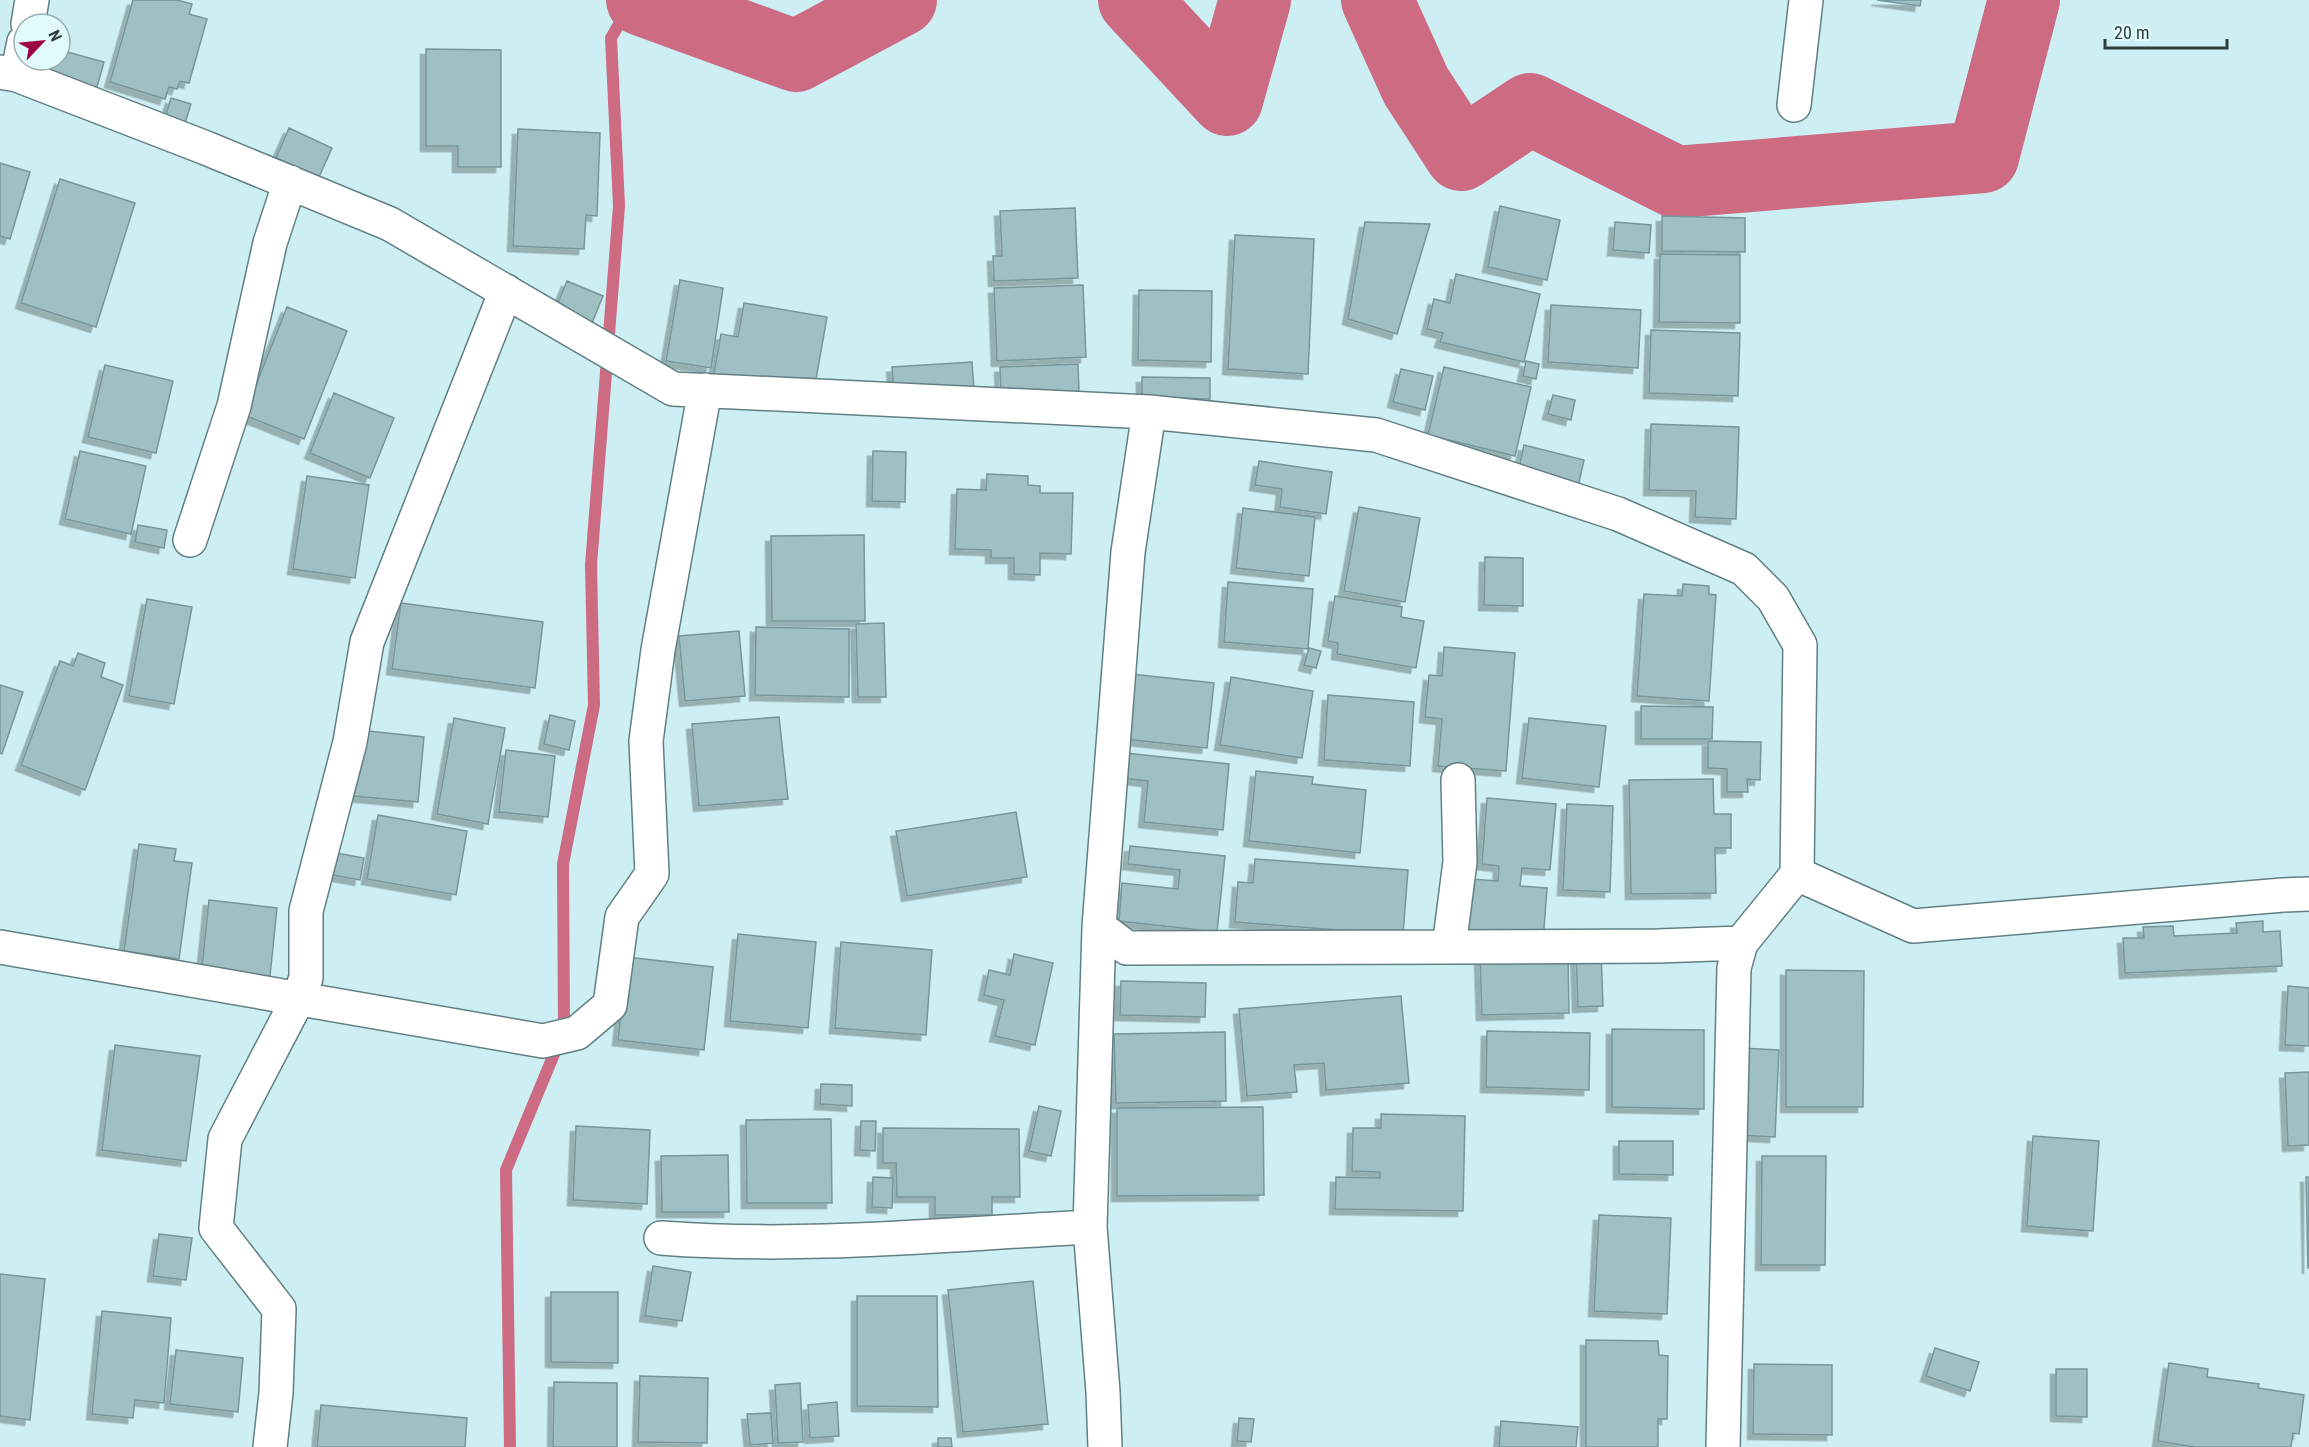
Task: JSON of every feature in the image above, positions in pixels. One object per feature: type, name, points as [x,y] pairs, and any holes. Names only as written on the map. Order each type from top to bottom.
[{"type":"street","points":[[1794,105],[1806,0]]},
{"type":"street","points":[[9,73],[290,182],[390,224],[673,389],[1149,412],[1377,435],[1618,514],[1744,569],[1773,598],[1800,645],[1797,874],[1741,943],[1734,968],[1723,1447]]},
{"type":"street","points":[[190,540],[234,406],[270,243],[290,182]]},
{"type":"street","points":[[270,1447],[276,1393],[279,1309],[216,1228],[225,1139],[298,999],[306,978],[306,911],[350,742],[367,642],[506,291]]},
{"type":"street","points":[[0,947],[543,1041],[577,1033],[610,1005],[622,916],[652,874],[646,741],[658,650],[705,390]]},
{"type":"street","points":[[1105,1447],[1090,1227],[1099,927],[1128,552],[1149,412]]},
{"type":"street","points":[[1449,946],[1460,862],[1458,780]]},
{"type":"street","points":[[1797,874],[1913,926],[2283,894],[2309,894]]},
{"type":"street","points":[[1099,927],[1127,948],[1658,946],[1741,943]]},
{"type":"street","points":[[661,1238],[723,1243],[1090,1227]]},
{"type":"building","points":[[133,0],[177,0],[192,4],[189,14],[207,19],[189,83],[180,81],[177,89],[169,87],[165,99],[110,82]]},
{"type":"building","points":[[1877,0],[1921,0],[1920,6]]},
{"type":"building","points":[[426,49],[501,50],[501,167],[458,167],[458,146],[426,146]]},
{"type":"building","points":[[72,53],[104,62],[95,94],[49,72],[72,72]]},
{"type":"building","points":[[171,98],[191,104],[185,123],[165,118]]},
{"type":"building","points":[[289,128],[332,148],[319,177],[276,158]]},
{"type":"building","points":[[518,129],[600,133],[597,216],[586,215],[584,249],[513,246]]},
{"type":"building","points":[[0,163],[30,172],[10,239],[0,236]]},
{"type":"building","points":[[60,179],[135,203],[96,327],[21,303]]},
{"type":"building","points":[[1500,206],[1560,220],[1547,280],[1488,267]]},
{"type":"building","points":[[1075,208],[1078,278],[994,281],[993,256],[1002,256],[1000,211]]},
{"type":"building","points":[[1662,216],[1745,218],[1745,252],[1662,251]]},
{"type":"building","points":[[1365,222],[1430,224],[1397,334],[1348,319]]},
{"type":"building","points":[[1615,222],[1651,225],[1649,253],[1613,250]]},
{"type":"building","points":[[1235,235],[1314,239],[1308,374],[1228,369]]},
{"type":"building","points":[[1660,254],[1740,255],[1740,323],[1659,322]]},
{"type":"building","points":[[1456,274],[1540,294],[1524,362],[1440,342],[1443,333],[1427,329],[1434,299],[1450,303]]},
{"type":"building","points":[[680,280],[723,288],[711,368],[666,361]]},
{"type":"building","points":[[567,281],[603,296],[592,323],[556,308]]},
{"type":"building","points":[[1083,285],[1086,357],[997,361],[994,288]]},
{"type":"building","points":[[1139,290],[1212,291],[1211,362],[1138,360]]},
{"type":"building","points":[[744,303],[827,317],[812,402],[712,384],[721,334],[738,337]]},
{"type":"building","points":[[1551,305],[1641,310],[1638,368],[1548,362]]},
{"type":"building","points":[[287,307],[347,331],[304,439],[244,415]]},
{"type":"building","points":[[1651,330],[1740,333],[1738,396],[1649,393]]},
{"type":"building","points":[[1526,361],[1539,364],[1536,379],[1523,376]]},
{"type":"building","points":[[972,362],[974,390],[894,396],[892,367]]},
{"type":"building","points":[[1078,364],[1079,392],[1001,395],[1000,367]]},
{"type":"building","points":[[105,365],[173,381],[156,453],[88,437]]},
{"type":"building","points":[[1444,367],[1531,387],[1515,456],[1428,435]]},
{"type":"building","points":[[1401,369],[1433,376],[1425,410],[1393,402]]},
{"type":"building","points":[[1142,377],[1210,378],[1210,399],[1142,397]]},
{"type":"building","points":[[334,393],[394,418],[370,478],[310,453]]},
{"type":"building","points":[[1553,395],[1575,400],[1571,420],[1548,414]]},
{"type":"building","points":[[1651,424],[1739,427],[1736,519],[1695,517],[1696,491],[1649,490]]},
{"type":"building","points":[[1524,445],[1584,460],[1578,487],[1518,472]]},
{"type":"building","points":[[80,451],[146,466],[131,534],[65,519]]},
{"type":"building","points":[[873,451],[906,452],[905,502],[872,501]]},
{"type":"building","points":[[1259,461],[1332,472],[1326,514],[1280,507],[1282,489],[1255,485]]},
{"type":"building","points":[[987,474],[1028,476],[1028,485],[1040,486],[1040,493],[1073,493],[1071,554],[1040,553],[1040,575],[1014,574],[1014,558],[991,558],[991,550],[955,549],[957,489],[986,490]]},
{"type":"building","points":[[307,476],[369,485],[355,578],[293,569]]},
{"type":"building","points":[[1359,507],[1420,518],[1405,602],[1344,591]]},
{"type":"building","points":[[1243,508],[1315,517],[1309,576],[1236,568]]},
{"type":"building","points":[[138,525],[167,530],[164,548],[135,542]]},
{"type":"building","points":[[864,535],[865,621],[772,621],[771,536]]},
{"type":"building","points":[[1485,557],[1523,558],[1523,606],[1484,605]]},
{"type":"building","points":[[1228,582],[1313,589],[1308,649],[1224,642]]},
{"type":"building","points":[[1683,584],[1709,586],[1709,594],[1716,595],[1709,701],[1637,696],[1644,594],[1682,596]]},
{"type":"building","points":[[1335,596],[1402,607],[1401,617],[1424,621],[1416,668],[1337,654],[1338,643],[1328,641]]},
{"type":"building","points":[[147,599],[192,607],[174,704],[129,696]]},
{"type":"building","points":[[401,603],[543,622],[535,688],[392,669]]},
{"type":"building","points":[[884,623],[886,697],[858,697],[856,624]]},
{"type":"building","points":[[756,627],[849,629],[849,697],[755,695]]},
{"type":"building","points":[[739,631],[745,696],[685,701],[679,636]]},
{"type":"building","points":[[1444,647],[1515,653],[1506,771],[1438,766],[1442,719],[1425,717],[1429,675],[1442,676]]},
{"type":"building","points":[[1309,648],[1321,651],[1316,668],[1304,665]]},
{"type":"building","points":[[78,653],[105,663],[101,677],[123,685],[85,790],[21,765],[60,661],[73,666]]},
{"type":"building","points":[[1131,674],[1214,683],[1207,748],[1124,739]]},
{"type":"building","points":[[1231,677],[1313,691],[1302,758],[1220,745]]},
{"type":"building","points":[[0,685],[23,692],[2,754],[0,753]]},
{"type":"building","points":[[1328,695],[1414,702],[1410,766],[1324,760]]},
{"type":"building","points":[[1641,706],[1713,707],[1712,739],[1641,739]]},
{"type":"building","points":[[550,715],[575,721],[569,750],[544,744]]},
{"type":"building","points":[[779,717],[788,799],[699,806],[692,724]]},
{"type":"building","points":[[454,718],[505,728],[488,824],[437,814]]},
{"type":"building","points":[[1529,718],[1606,726],[1599,787],[1522,778]]},
{"type":"building","points":[[359,730],[424,737],[418,802],[353,796]]},
{"type":"building","points":[[1708,741],[1761,742],[1760,780],[1747,779],[1748,792],[1727,792],[1727,769],[1708,768]]},
{"type":"building","points":[[506,750],[555,756],[548,817],[499,812]]},
{"type":"building","points":[[1125,753],[1229,764],[1223,830],[1144,822],[1148,781],[1122,778]]},
{"type":"building","points":[[1256,771],[1313,777],[1312,784],[1366,790],[1360,853],[1249,841]]},
{"type":"building","points":[[1713,779],[1714,814],[1731,814],[1731,848],[1715,848],[1716,893],[1631,894],[1629,780]]},
{"type":"building","points":[[1487,798],[1556,804],[1550,870],[1522,868],[1520,886],[1547,888],[1543,942],[1467,935],[1471,879],[1498,881],[1499,866],[1482,864]]},
{"type":"building","points":[[1567,804],[1613,806],[1610,892],[1563,890]]},
{"type":"building","points":[[1016,812],[1027,877],[907,896],[896,831]]},
{"type":"building","points":[[378,815],[467,831],[456,895],[367,879]]},
{"type":"building","points":[[139,844],[176,849],[174,861],[192,863],[179,959],[124,951]]},
{"type":"building","points":[[1130,846],[1225,856],[1217,932],[1119,921],[1122,883],[1178,889],[1180,870],[1128,864]]},
{"type":"building","points":[[331,852],[364,858],[360,880],[327,874]]},
{"type":"building","points":[[1255,859],[1408,870],[1403,935],[1235,922],[1238,882],[1253,883]]},
{"type":"building","points":[[209,900],[277,908],[270,976],[202,967]]},
{"type":"building","points":[[2263,921],[2263,932],[2280,931],[2282,966],[2125,973],[2123,938],[2144,938],[2143,927],[2173,926],[2174,936],[2237,933],[2236,923]]},
{"type":"building","points":[[738,934],[816,942],[808,1028],[730,1021]]},
{"type":"building","points":[[841,942],[932,950],[926,1035],[835,1028]]},
{"type":"building","points":[[1601,951],[1603,1006],[1578,1007],[1576,952]]},
{"type":"building","points":[[1014,954],[1053,963],[1035,1045],[995,1036],[1004,1000],[984,995],[989,970],[1010,975]]},
{"type":"building","points":[[1568,955],[1569,1013],[1482,1015],[1480,957]]},
{"type":"building","points":[[627,957],[713,967],[704,1050],[618,1040]]},
{"type":"building","points":[[1786,970],[1864,971],[1863,1107],[1786,1107]]},
{"type":"building","points":[[1121,981],[1206,983],[1205,1017],[1120,1015]]},
{"type":"building","points":[[2288,986],[2309,988],[2309,1046],[2285,1045]]},
{"type":"building","points":[[1401,996],[1409,1083],[1326,1090],[1324,1063],[1294,1065],[1297,1092],[1247,1096],[1239,1009]]},
{"type":"building","points":[[1612,1029],[1704,1030],[1704,1109],[1612,1107]]},
{"type":"building","points":[[1487,1031],[1590,1033],[1589,1090],[1486,1087]]},
{"type":"building","points":[[1225,1032],[1226,1101],[1116,1103],[1114,1034]]},
{"type":"building","points":[[115,1045],[200,1056],[186,1161],[102,1150]]},
{"type":"building","points":[[1741,1048],[1779,1050],[1775,1137],[1736,1135]]},
{"type":"building","points":[[2309,1072],[2309,1145],[2288,1146],[2285,1073]]},
{"type":"building","points":[[821,1084],[852,1085],[852,1106],[820,1104]]},
{"type":"building","points":[[1039,1106],[1061,1111],[1051,1156],[1029,1151]]},
{"type":"building","points":[[1263,1107],[1264,1195],[1117,1196],[1117,1108]]},
{"type":"building","points":[[1381,1114],[1465,1116],[1463,1211],[1335,1209],[1336,1177],[1380,1178],[1380,1172],[1352,1171],[1353,1128],[1381,1128]]},
{"type":"building","points":[[831,1119],[832,1203],[747,1203],[746,1120]]},
{"type":"building","points":[[861,1121],[876,1121],[875,1151],[860,1150]]},
{"type":"building","points":[[576,1126],[650,1130],[647,1204],[573,1200]]},
{"type":"building","points":[[883,1128],[1019,1129],[1020,1197],[992,1197],[992,1215],[935,1215],[935,1197],[897,1197],[896,1163],[883,1163]]},
{"type":"building","points":[[2033,1136],[2099,1141],[2093,1231],[2027,1226]]},
{"type":"building","points":[[1619,1141],[1673,1141],[1673,1175],[1619,1174]]},
{"type":"building","points":[[728,1155],[729,1212],[662,1212],[661,1156]]},
{"type":"building","points":[[1762,1156],[1826,1156],[1825,1265],[1761,1265]]},
{"type":"building","points":[[873,1177],[893,1178],[892,1208],[872,1207]]},
{"type":"building","points":[[2306,1177],[2309,1177],[2309,1268],[2308,1268]]},
{"type":"building","points":[[1599,1215],[1671,1218],[1667,1314],[1594,1311]]},
{"type":"building","points":[[159,1234],[192,1238],[186,1280],[153,1276]]},
{"type":"building","points":[[653,1266],[691,1272],[682,1321],[645,1316]]},
{"type":"building","points":[[0,1274],[45,1279],[30,1420],[0,1416]]},
{"type":"building","points":[[1033,1281],[1048,1424],[963,1432],[948,1290]]},
{"type":"building","points":[[551,1292],[618,1292],[618,1363],[551,1362]]},
{"type":"building","points":[[857,1296],[937,1296],[938,1407],[857,1406]]},
{"type":"building","points":[[102,1311],[171,1318],[164,1403],[135,1400],[133,1418],[92,1414]]},
{"type":"building","points":[[1586,1340],[1658,1341],[1659,1355],[1668,1356],[1667,1419],[1658,1419],[1658,1447],[1586,1447]]},
{"type":"building","points":[[1935,1348],[1979,1362],[1970,1391],[1926,1376]]},
{"type":"building","points":[[176,1350],[243,1358],[238,1412],[170,1404]]},
{"type":"building","points":[[2169,1363],[2208,1369],[2207,1377],[2259,1384],[2258,1388],[2304,1395],[2299,1434],[2293,1433],[2291,1447],[2194,1447],[2158,1441]]},
{"type":"building","points":[[1754,1364],[1832,1365],[1832,1435],[1753,1434]]},
{"type":"building","points":[[2056,1369],[2087,1369],[2087,1417],[2056,1416]]},
{"type":"building","points":[[640,1376],[708,1378],[707,1443],[638,1442]]},
{"type":"building","points":[[554,1382],[617,1383],[617,1447],[553,1447]]},
{"type":"building","points":[[800,1383],[803,1442],[778,1443],[775,1385]]},
{"type":"building","points":[[837,1402],[839,1436],[810,1438],[808,1405]]},
{"type":"building","points":[[321,1405],[467,1418],[465,1447],[317,1447]]},
{"type":"building","points":[[771,1413],[773,1443],[750,1445],[747,1414]]},
{"type":"building","points":[[1239,1418],[1254,1419],[1251,1442],[1237,1441]]},
{"type":"building","points":[[1501,1421],[1578,1427],[1576,1447],[1499,1447]]},
{"type":"building","points":[[938,1438],[951,1438],[952,1447],[938,1447]]},
{"type":"waterway","points":[[510,1447],[506,1170],[564,1030],[563,864],[594,705],[591,565],[619,206],[611,38],[633,0]]},
{"type":"waterway","points":[[642,0],[796,56],[901,0]]},
{"type":"waterway","points":[[1134,0],[1227,100],[1255,0]]},
{"type":"waterway","points":[[1377,0],[1416,86],[1461,155],[1530,109],[1676,182],[1983,157],[2024,0]]}]
